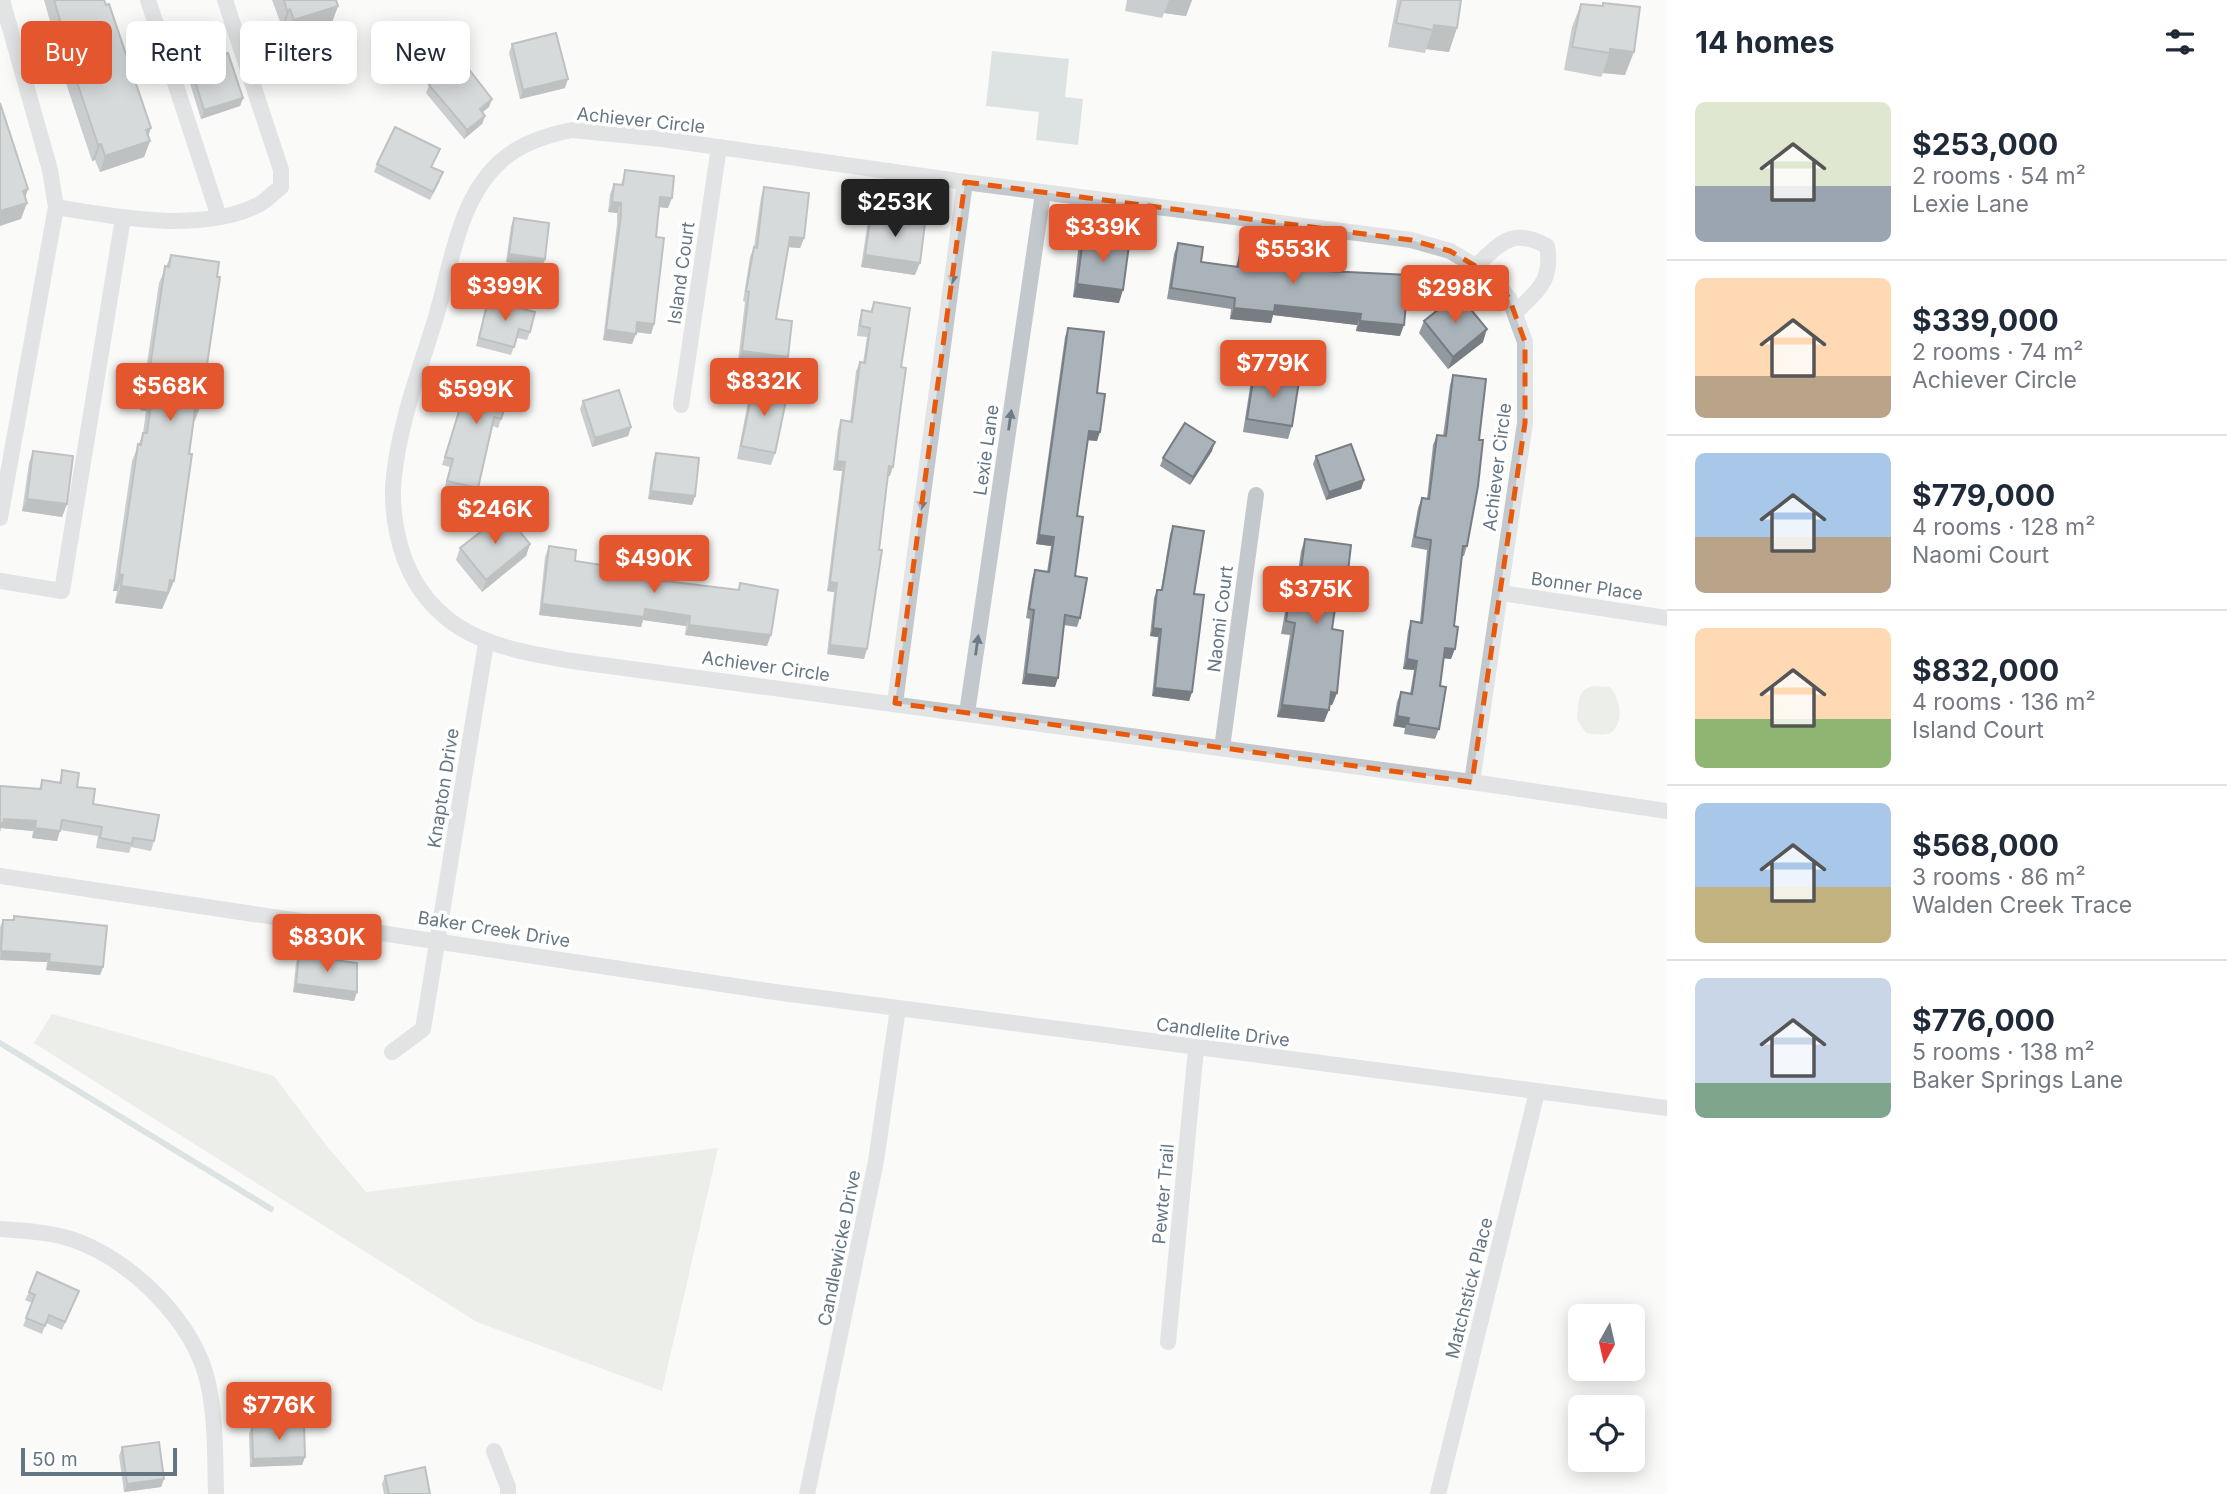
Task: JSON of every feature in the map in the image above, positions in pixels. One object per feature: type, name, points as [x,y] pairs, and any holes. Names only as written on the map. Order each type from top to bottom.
[{"type":"street","points":[[0,518],[56,207],[50,170],[2,0]]},
{"type":"street","points":[[148,0],[219,217]]},
{"type":"street","points":[[56,207],[139,221],[219,217],[261,204],[281,187],[281,170],[225,0]]},
{"type":"street","name":"Achiever Circle","points":[[1472,782],[1525,423],[1525,342],[1508,299],[1489,274],[1476,266],[1450,251],[1411,240],[965,183],[719,147],[572,130],[549,135],[499,162],[475,195],[458,235],[404,421],[394,476],[393,506],[400,543],[416,583],[439,610],[486,643],[572,661],[1223,747],[1667,811]]},
{"type":"street","name":"Island Court","points":[[681,405],[719,147]]},
{"type":"street","points":[[895,703],[965,183]]},
{"type":"street","name":"Lexie Lane","points":[[967,713],[1044,193]]},
{"type":"street","points":[[0,581],[62,591],[122,218]]},
{"type":"street","points":[[1476,266],[1499,244],[1511,238],[1524,236],[1546,246],[1550,265],[1547,278],[1515,313]]},
{"type":"street","name":"Naomi Court","points":[[1223,747],[1256,495]]},
{"type":"street","name":"Bonner Place","points":[[1501,593],[1667,618]]},
{"type":"street","name":"Knapton Drive","points":[[392,1052],[423,1029],[486,643]]},
{"type":"street","name":"Baker Creek Drive","points":[[0,876],[775,992]]},
{"type":"street","name":"Candlelite Drive","points":[[775,992],[1196,1049],[1667,1108]]},
{"type":"street","name":"Candlewicke Drive","points":[[807,1494],[868,1201],[898,1009]]},
{"type":"street","name":"Pewter Trail","points":[[1168,1342],[1196,1049]]},
{"type":"street","name":"Matchstick Place","points":[[1438,1494],[1537,1092]]},
{"type":"street","points":[[0,1229],[74,1240],[140,1280],[164,1301],[198,1354],[208,1382],[214,1434],[216,1494]]},
{"type":"street","points":[[494,1451],[508,1494]]},
{"type":"highlighted area","points":[[965,182],[1411,240],[1450,251],[1489,274],[1509,298],[1525,342],[1525,423],[1472,782],[895,703]]},
{"type":"shaded area","points":[[992,51],[1069,59],[1065,97],[1083,99],[1078,145],[1036,140],[1039,112],[986,106]]},
{"type":"shaded area","points":[[1594,686],[1610,687],[1618,702],[1619,720],[1614,730],[1608,734],[1586,733],[1577,720],[1581,694]]},
{"type":"shaded area","points":[[52,1014],[274,1076],[325,1144],[366,1192],[718,1148],[662,1391],[477,1322],[34,1043]]},
{"type":"building","points":[[54,0],[104,0],[106,5],[109,4],[126,54],[126,84],[136,84],[151,128],[146,130],[150,141],[105,156],[101,144],[98,145],[78,84],[112,84],[112,21],[60,20]]},
{"type":"building","points":[[284,0],[336,0],[338,6],[294,20],[290,9],[287,11]]},
{"type":"building","points":[[1401,0],[1461,0],[1457,28],[1434,25],[1433,30],[1396,23]]},
{"type":"building","points":[[1603,3],[1640,7],[1634,52],[1610,49],[1610,53],[1572,47],[1581,4],[1603,6]]},
{"type":"building","points":[[556,33],[568,79],[523,90],[512,44]]},
{"type":"building","points":[[226,54],[243,98],[204,110],[196,84],[226,84]]},
{"type":"building","points":[[470,71],[492,99],[480,109],[485,116],[467,130],[429,85],[470,84]]},
{"type":"building","points":[[0,103],[28,189],[23,191],[27,203],[0,211]]},
{"type":"building","points":[[395,127],[440,149],[431,167],[443,172],[433,192],[377,164]]},
{"type":"building","points":[[625,170],[674,176],[672,198],[660,197],[656,237],[664,238],[654,324],[637,322],[636,334],[606,330],[621,214],[621,203],[612,202],[614,184],[623,185]]},
{"type":"building","points":[[764,187],[809,193],[804,238],[790,237],[776,319],[792,321],[788,357],[742,351],[749,292],[746,291],[754,247],[757,248]]},
{"type":"building","points":[[871,214],[925,223],[920,263],[865,255]]},
{"type":"building","points":[[514,218],[549,223],[545,259],[509,254]]},
{"type":"building","points":[[1083,239],[1129,245],[1123,290],[1077,284]]},
{"type":"building","points":[[1178,243],[1203,247],[1201,262],[1238,267],[1240,253],[1328,264],[1327,271],[1409,275],[1404,325],[1360,321],[1361,314],[1275,305],[1274,312],[1234,308],[1235,298],[1171,288]]},
{"type":"building","points":[[171,255],[219,262],[217,277],[220,277],[201,405],[196,403],[189,454],[192,454],[174,581],[170,580],[168,593],[121,586],[123,575],[119,574],[138,444],[141,445],[143,433],[147,433],[152,395],[146,394],[165,266],[169,267]]},
{"type":"building","points":[[1458,294],[1487,329],[1453,357],[1424,321]]},
{"type":"building","points":[[488,300],[535,312],[530,332],[519,329],[514,347],[479,338]]},
{"type":"building","points":[[874,302],[910,308],[901,367],[906,368],[893,467],[889,466],[879,550],[882,550],[867,649],[830,645],[837,583],[830,582],[845,462],[837,461],[841,420],[852,422],[860,362],[865,363],[870,328],[860,326],[862,310],[872,312]]},
{"type":"building","points":[[1068,328],[1104,332],[1097,393],[1105,394],[1100,432],[1089,431],[1077,516],[1083,517],[1075,576],[1087,578],[1080,618],[1065,615],[1058,678],[1026,674],[1034,610],[1029,609],[1035,570],[1049,572],[1054,537],[1039,535]]},
{"type":"building","points":[[472,369],[513,381],[501,419],[494,417],[478,488],[447,481],[453,459],[445,457]]},
{"type":"building","points":[[1254,374],[1299,381],[1292,426],[1247,419]]},
{"type":"building","points":[[1453,375],[1486,379],[1479,440],[1483,440],[1478,486],[1467,546],[1463,546],[1454,626],[1458,627],[1455,649],[1445,648],[1440,686],[1446,687],[1439,729],[1408,724],[1409,718],[1397,716],[1401,692],[1412,694],[1417,661],[1407,659],[1411,621],[1422,623],[1431,540],[1415,537],[1422,498],[1429,499],[1437,435],[1446,436]]},
{"type":"building","points":[[754,384],[788,391],[775,453],[741,446]]},
{"type":"building","points":[[619,390],[631,427],[595,438],[583,401]]},
{"type":"building","points":[[1185,423],[1215,442],[1193,477],[1163,458]]},
{"type":"building","points":[[1351,444],[1364,480],[1329,492],[1316,456]]},
{"type":"building","points":[[33,451],[73,456],[67,504],[27,499]]},
{"type":"building","points":[[656,453],[699,458],[695,496],[651,491]]},
{"type":"building","points":[[505,513],[530,544],[486,580],[460,548]]},
{"type":"building","points":[[1173,526],[1204,531],[1194,594],[1204,595],[1192,692],[1155,688],[1161,629],[1153,628],[1157,590],[1162,590]]},
{"type":"building","points":[[1305,539],[1351,545],[1346,589],[1338,588],[1332,629],[1343,631],[1337,693],[1331,692],[1329,710],[1282,705],[1295,623],[1286,621],[1289,600],[1297,601]]},
{"type":"building","points":[[549,546],[576,550],[575,561],[609,566],[610,561],[650,566],[649,579],[739,590],[740,583],[778,590],[771,635],[689,625],[690,616],[645,609],[644,617],[542,604]]},
{"type":"building","points":[[62,770],[79,773],[77,787],[95,789],[93,804],[159,815],[154,841],[133,838],[132,844],[100,838],[102,827],[62,820],[60,831],[35,828],[36,821],[4,819],[3,823],[0,823],[0,786],[41,789],[42,780],[61,783]]},
{"type":"building","points":[[14,916],[107,926],[103,967],[49,962],[50,954],[1,951],[3,920],[14,920]]},
{"type":"building","points":[[299,955],[357,963],[357,992],[296,984]]},
{"type":"building","points":[[37,1272],[79,1291],[65,1322],[49,1315],[45,1326],[26,1318],[35,1295],[29,1292]]},
{"type":"building","points":[[304,1424],[305,1457],[253,1459],[252,1426]]},
{"type":"building","points":[[159,1442],[164,1479],[127,1484],[122,1447]]},
{"type":"building","points":[[425,1467],[430,1494],[389,1494],[385,1476]]},
{"type":"waterway","points":[[0,1043],[271,1209]]}]
